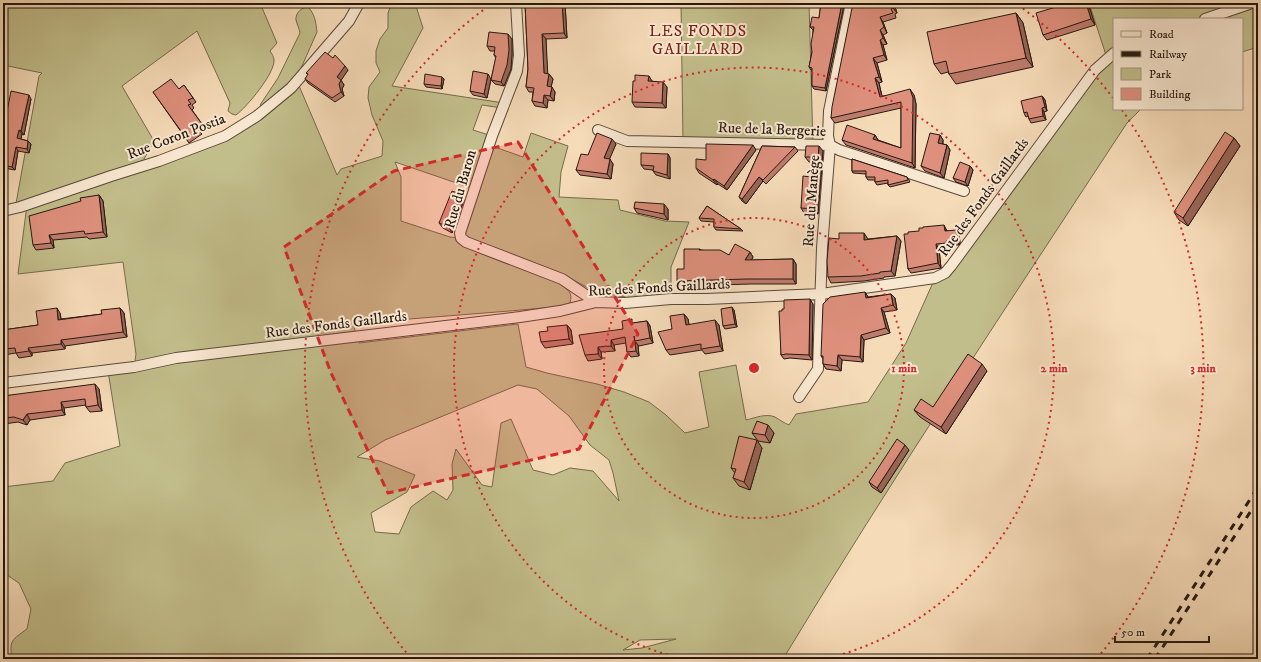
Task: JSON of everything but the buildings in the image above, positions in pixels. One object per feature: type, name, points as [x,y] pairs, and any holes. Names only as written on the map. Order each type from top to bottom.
[{"type":"street","name":"Rue Coron Postia","points":[[3,212],[159,161],[225,136],[257,116],[291,88],[350,21],[359,3]]},
{"type":"street","name":"Rue du Baron","points":[[516,3],[519,56],[517,71],[489,145],[460,233],[461,238],[466,242],[562,279],[596,302]]},
{"type":"street","name":"Rue du Manège","points":[[799,397],[818,369],[822,248],[830,145],[828,136],[830,111],[850,3]]},
{"type":"street","points":[[1208,18],[1252,3]]},
{"type":"street","name":"Rue des Fonds Gaillards","points":[[3,383],[134,368],[176,358],[520,317],[560,311],[596,302],[626,303],[671,299],[821,294],[935,278],[945,273],[1095,70],[1113,54]]},
{"type":"street","name":"Rue de la Bergerie","points":[[598,130],[628,141],[830,145],[839,150],[964,190]]},
{"type":"highlighted area","points":[[518,142],[638,334],[579,449],[388,493],[331,373],[284,247],[394,171]]},
{"type":"green space","points":[[3,3],[260,3],[277,43],[270,51],[274,59],[273,66],[260,89],[247,105],[236,115],[228,111],[230,103],[197,31],[122,86],[154,141],[144,159],[145,164],[225,136],[264,107],[260,105],[278,78],[300,33],[296,17],[301,9],[308,7],[314,16],[317,32],[294,84],[297,81],[337,175],[341,169],[382,156],[383,141],[372,115],[368,98],[369,87],[380,72],[376,63],[376,51],[380,39],[388,28],[388,13],[391,5],[379,3],[415,3],[423,28],[392,86],[504,103],[502,108],[482,105],[473,130],[492,136],[489,145],[523,157],[531,133],[568,146],[561,172],[559,197],[618,200],[620,210],[665,221],[689,222],[671,267],[671,299],[625,303],[625,297],[592,290],[564,275],[560,284],[571,296],[570,303],[565,306],[353,324],[359,343],[518,324],[526,367],[597,384],[624,392],[649,402],[666,415],[685,433],[709,427],[699,372],[736,365],[746,420],[760,416],[772,416],[789,425],[796,414],[868,402],[906,343],[935,278],[945,273],[1107,58],[1089,3],[1221,3],[1224,12],[1252,3],[1258,3],[1258,47],[1243,52],[1243,18],[1113,18],[1113,110],[1140,110],[1127,123],[996,322],[867,523],[783,659],[12,659],[11,644],[15,638],[27,629],[31,609],[19,583],[7,575],[3,563],[3,487],[53,481],[65,463],[120,446],[108,371],[134,367],[136,354],[123,262],[18,274],[27,205],[15,209],[39,76],[42,73],[3,65]],"holes":[[[395,162],[474,189],[461,238],[450,237],[401,221],[401,177]],[[518,385],[537,389],[569,416],[590,445],[609,460],[619,501],[593,471],[570,468],[553,475],[533,470],[511,419],[501,423],[492,487],[482,485],[456,449],[452,464],[453,490],[447,500],[433,491],[411,507],[399,534],[375,532],[371,513],[407,492],[415,475],[380,461],[357,457],[385,440]],[[676,639],[642,648],[623,650],[640,640]]]},
{"type":"green space","points":[[681,3],[809,3],[813,145],[683,141]]},
{"type":"railway","points":[[1147,659],[1258,487]]},
{"type":"railway","points":[[1155,659],[1258,500]]},
{"type":"district","name":"LES FONDS GAILLARD","points":[[698,39]]}]
